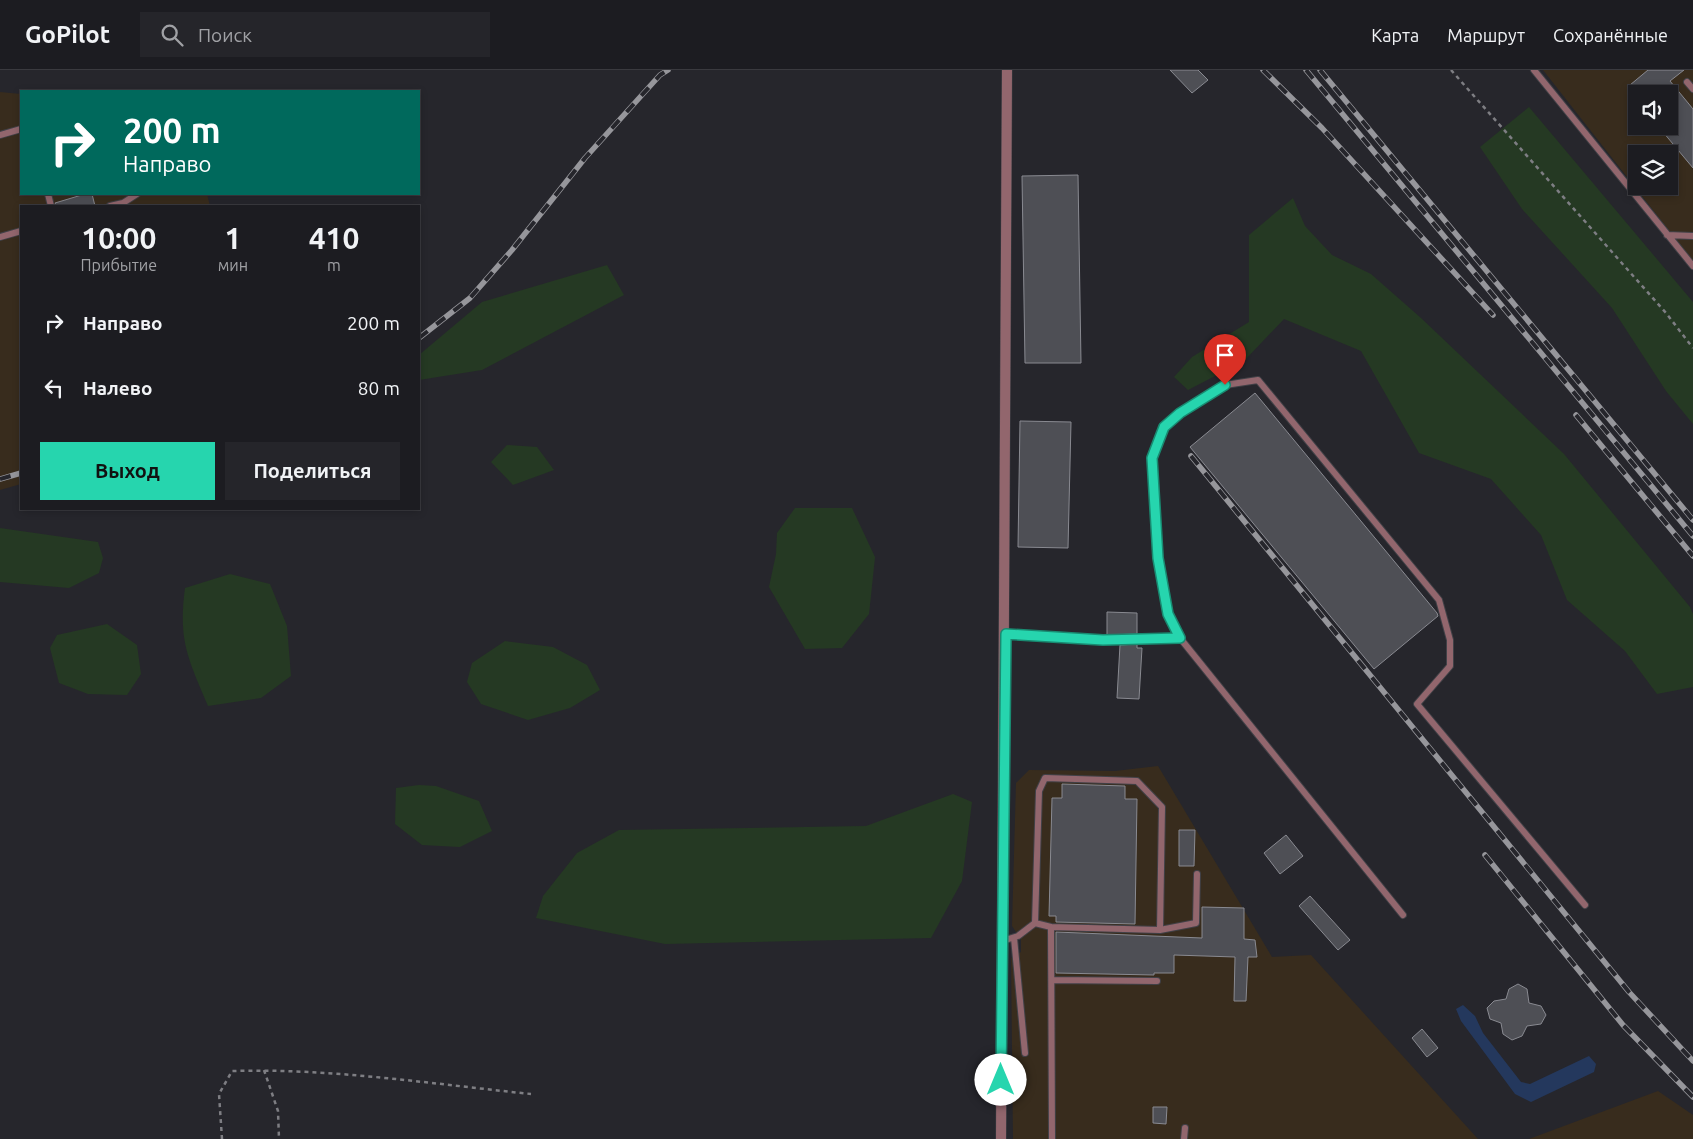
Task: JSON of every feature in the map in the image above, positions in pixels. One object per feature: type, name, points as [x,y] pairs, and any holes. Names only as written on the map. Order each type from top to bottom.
[{"type":"street","points":[[1001,1139],[1006,634],[1008,70]]},
{"type":"lane","points":[[1534,70],[1693,266]]},
{"type":"lane","points":[[1687,82],[1693,89]]},
{"type":"lane","points":[[0,135],[20,129]]},
{"type":"lane","points":[[113,205],[135,195]]},
{"type":"lane","points":[[0,237],[20,231]]},
{"type":"lane","points":[[1667,235],[1693,236]]},
{"type":"lane","points":[[1404,916],[1180,638],[1168,614],[1158,558],[1152,458],[1164,427],[1180,413],[1225,385],[1258,380],[1440,600],[1450,640],[1450,666],[1417,704],[1585,905]]},
{"type":"lane","points":[[1006,634],[1103,640],[1180,638]]},
{"type":"lane","points":[[1035,923],[1039,791],[1045,778],[1137,781],[1162,807],[1160,930]]},
{"type":"lane","points":[[1002,941],[1014,938],[1035,923],[1051,927],[1160,930],[1196,924],[1197,874]]},
{"type":"lane","points":[[1051,927],[1052,1139]]},
{"type":"lane","points":[[1014,938],[1025,1053]]},
{"type":"lane","points":[[1052,980],[1157,981]]},
{"type":"lane","points":[[1184,1128],[1184,1139]]},
{"type":"path","points":[[1451,70],[1666,313],[1693,348]]},
{"type":"path","points":[[264,1070],[278,1110],[279,1139]]},
{"type":"path","points":[[222,1139],[219,1094],[232,1071],[264,1070],[531,1094]]},
{"type":"shaded area","points":[[1543,70],[1693,70],[1693,261],[1641,195],[1678,195],[1678,145],[1628,145],[1628,178]]},
{"type":"shaded area","points":[[0,92],[20,94],[20,195],[207,195],[210,205],[20,205],[20,484],[0,490]]},
{"type":"shaded area","points":[[1158,766],[1272,957],[1311,955],[1478,1139],[1013,1139],[1011,958],[1021,952],[1021,940],[1012,926],[1016,783],[1029,770],[1115,771]]},
{"type":"shaded area","points":[[1658,1091],[1693,1115],[1693,1139],[1529,1139]]},
{"type":"green space","points":[[1529,107],[1693,302],[1693,424],[1666,391],[1612,308],[1522,209],[1480,147]]},
{"type":"green space","points":[[1293,198],[1305,226],[1332,255],[1371,274],[1421,318],[1564,454],[1690,607],[1693,614],[1693,687],[1657,694],[1625,651],[1567,600],[1541,535],[1491,479],[1419,453],[1361,351],[1284,319],[1244,361],[1188,390],[1174,377],[1192,357],[1249,322],[1249,235]]},
{"type":"green space","points":[[607,265],[624,295],[482,370],[420,380],[420,354],[482,302]]},
{"type":"green space","points":[[507,445],[537,447],[554,470],[513,485],[491,462]]},
{"type":"green space","points":[[795,508],[852,508],[875,557],[869,614],[842,648],[805,649],[769,587],[776,554],[777,533]]},
{"type":"green space","points":[[0,528],[98,542],[103,558],[99,573],[69,588],[0,582]]},
{"type":"green space","points":[[230,574],[270,584],[287,626],[291,676],[261,698],[208,706],[186,649],[183,622],[185,588]]},
{"type":"green space","points":[[107,624],[137,645],[141,674],[127,695],[88,694],[59,683],[50,648],[57,635]]},
{"type":"green space","points":[[505,641],[553,647],[587,665],[600,690],[570,708],[528,720],[481,704],[467,682],[472,663]]},
{"type":"green space","points":[[419,785],[436,786],[479,801],[492,831],[460,847],[422,845],[395,824],[396,788]]},
{"type":"green space","points":[[953,794],[972,802],[962,881],[931,938],[665,944],[536,918],[543,896],[577,853],[619,830],[866,826]]},
{"type":"water","points":[[1463,1005],[1475,1016],[1483,1033],[1521,1082],[1530,1084],[1589,1056],[1596,1064],[1594,1072],[1531,1102],[1515,1094],[1461,1021],[1456,1009]]},
{"type":"building","points":[[1170,70],[1198,70],[1208,80],[1192,93]]},
{"type":"building","points":[[1648,70],[1684,70],[1670,81],[1673,85],[1630,85]]},
{"type":"building","points":[[1678,91],[1693,109],[1693,168],[1678,150],[1678,145],[1674,145],[1666,135],[1678,135]]},
{"type":"building","points":[[1078,175],[1081,363],[1025,363],[1022,176]]},
{"type":"building","points":[[82,195],[92,195],[95,205],[56,205],[55,203]]},
{"type":"building","points":[[1255,393],[1437,613],[1438,616],[1374,669],[1190,447]]},
{"type":"building","points":[[1020,421],[1071,422],[1068,548],[1018,547]]},
{"type":"building","points":[[1107,612],[1137,613],[1137,634],[1107,635]]},
{"type":"building","points":[[1137,644],[1137,648],[1142,648],[1139,699],[1117,698],[1120,645]]},
{"type":"building","points":[[1062,784],[1125,786],[1125,799],[1137,799],[1135,924],[1056,922],[1056,916],[1049,916],[1052,798],[1062,798]]},
{"type":"building","points":[[1179,830],[1195,830],[1194,866],[1179,866]]},
{"type":"building","points":[[1286,835],[1303,856],[1280,874],[1264,853]]},
{"type":"building","points":[[1310,896],[1350,940],[1338,950],[1299,906]]},
{"type":"building","points":[[1202,907],[1244,908],[1244,939],[1255,940],[1257,957],[1248,957],[1246,1001],[1234,1001],[1235,957],[1174,955],[1174,973],[1154,973],[1154,975],[1056,973],[1056,932],[1202,938]]},
{"type":"building","points":[[1518,984],[1527,989],[1529,1003],[1541,1006],[1546,1015],[1541,1024],[1527,1026],[1522,1036],[1512,1040],[1503,1034],[1501,1023],[1490,1019],[1487,1008],[1494,1001],[1506,999],[1509,989]]},
{"type":"building","points":[[1422,1029],[1438,1048],[1427,1057],[1412,1038]]},
{"type":"building","points":[[1153,1107],[1167,1107],[1166,1124],[1153,1123]]},
{"type":"railway","points":[[420,337],[470,298],[512,250],[585,158],[660,75],[668,70]]},
{"type":"railway","points":[[1263,70],[1322,128],[1493,315]]},
{"type":"railway","points":[[1306,70],[1693,536]]},
{"type":"railway","points":[[1320,70],[1693,520]]},
{"type":"railway","points":[[1576,415],[1693,556]]},
{"type":"railway","points":[[1191,456],[1629,992],[1693,1061]]},
{"type":"railway","points":[[0,479],[20,473]]},
{"type":"railway","points":[[1485,855],[1623,1025],[1693,1097]]},
{"type":"route","points":[[1001,1080],[1006,634],[1103,640],[1180,638],[1168,614],[1158,558],[1152,458],[1164,427],[1180,413],[1225,385]]}]
